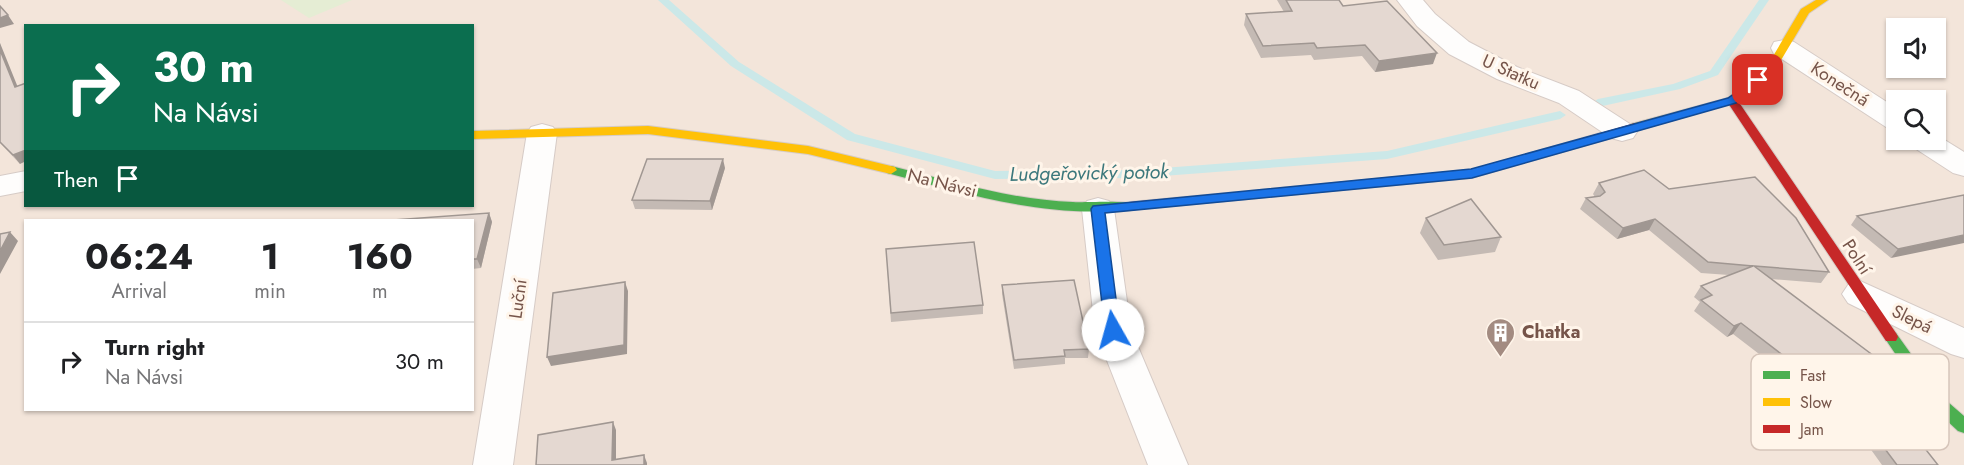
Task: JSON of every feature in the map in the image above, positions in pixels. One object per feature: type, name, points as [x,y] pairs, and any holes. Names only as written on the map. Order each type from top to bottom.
[{"type":"street","name":"U Statku","points":[[1410,0],[1426,20],[1459,48],[1508,73],[1569,97],[1622,132]]},
{"type":"street","name":"Na Návsi","points":[[474,135],[648,130],[808,150],[1006,198],[1098,209],[1472,174],[1732,100],[1770,70],[1805,11],[1823,0]]},
{"type":"street","name":"Konečná","points":[[1784,48],[1886,114]]},
{"type":"street","name":"Polní","points":[[1732,100],[1860,294],[1903,354]]},
{"type":"street","name":"Luční","points":[[494,465],[542,133]]},
{"type":"street","points":[[1939,150],[1964,166]]},
{"type":"street","points":[[0,186],[24,181]]},
{"type":"street","points":[[1098,209],[1113,330],[1168,465]]},
{"type":"street","name":"Slepá","points":[[1860,294],[1964,344]]},
{"type":"street","name":"Polní","points":[[1949,412],[1964,426]]},
{"type":"shaded area","points":[[0,0],[1964,0],[1964,465],[0,465]]},
{"type":"green space","points":[[281,0],[352,0],[309,18]]},
{"type":"building","points":[[1286,0],[1339,0],[1343,6],[1387,1],[1437,53],[1379,61],[1365,45],[1317,48],[1314,43],[1263,46],[1246,14],[1292,11]]},
{"type":"building","points":[[0,6],[8,15],[0,18]]},
{"type":"building","points":[[0,50],[15,87],[24,84],[24,151],[13,155],[0,142]]},
{"type":"building","points":[[647,159],[723,159],[710,201],[632,200]]},
{"type":"building","points":[[1644,170],[1669,189],[1755,177],[1796,218],[1829,272],[1754,266],[1871,354],[1781,354],[1741,323],[1734,326],[1701,300],[1712,295],[1701,286],[1753,266],[1708,262],[1655,219],[1623,228],[1586,198],[1600,196],[1605,192],[1599,183]]},
{"type":"building","points":[[1964,195],[1964,235],[1898,249],[1857,216]]},
{"type":"building","points":[[1471,199],[1501,237],[1444,245],[1426,218]]},
{"type":"building","points":[[489,213],[477,259],[474,259],[474,219],[407,219]]},
{"type":"building","points":[[10,232],[0,251],[0,234]]},
{"type":"building","points":[[974,242],[983,305],[891,313],[886,249]]},
{"type":"building","points":[[1074,280],[1089,349],[1064,350],[1065,356],[1014,360],[1002,285]]},
{"type":"building","points":[[625,282],[624,345],[547,357],[553,293]]},
{"type":"building","points":[[613,422],[612,460],[644,455],[644,465],[536,465],[538,435]]},
{"type":"building","points":[[1886,450],[1926,450],[1938,465],[1897,465]]},
{"type":"waterway","name":"Ludgeřovický potok","points":[[663,0],[735,64],[851,137],[995,175],[1136,174],[1387,155],[1560,115]]},
{"type":"waterway","name":"Ludgeřovický potok","points":[[1598,103],[1676,87],[1714,73],[1764,0]]},
{"type":"traffic: fast","points":[[891,170],[980,192],[1039,203],[1100,208],[1130,206]]},
{"type":"traffic: fast","points":[[1891,337],[1903,354]]},
{"type":"traffic: fast","points":[[1949,413],[1964,426]]},
{"type":"traffic: slow","points":[[1635,127],[1732,100],[1770,70],[1805,11],[1823,0]]},
{"type":"traffic: slow","points":[[474,135],[648,130],[808,150],[891,170]]},
{"type":"traffic: jam","points":[[1732,100],[1891,337]]},
{"type":"traffic: jam","points":[[1130,206],[1471,174],[1635,127]]},
{"type":"place","name":"Chatka","points":[[1501,358]]},
{"type":"route","points":[[1113,330],[1098,209],[1472,174],[1732,100],[1758,80]]}]
